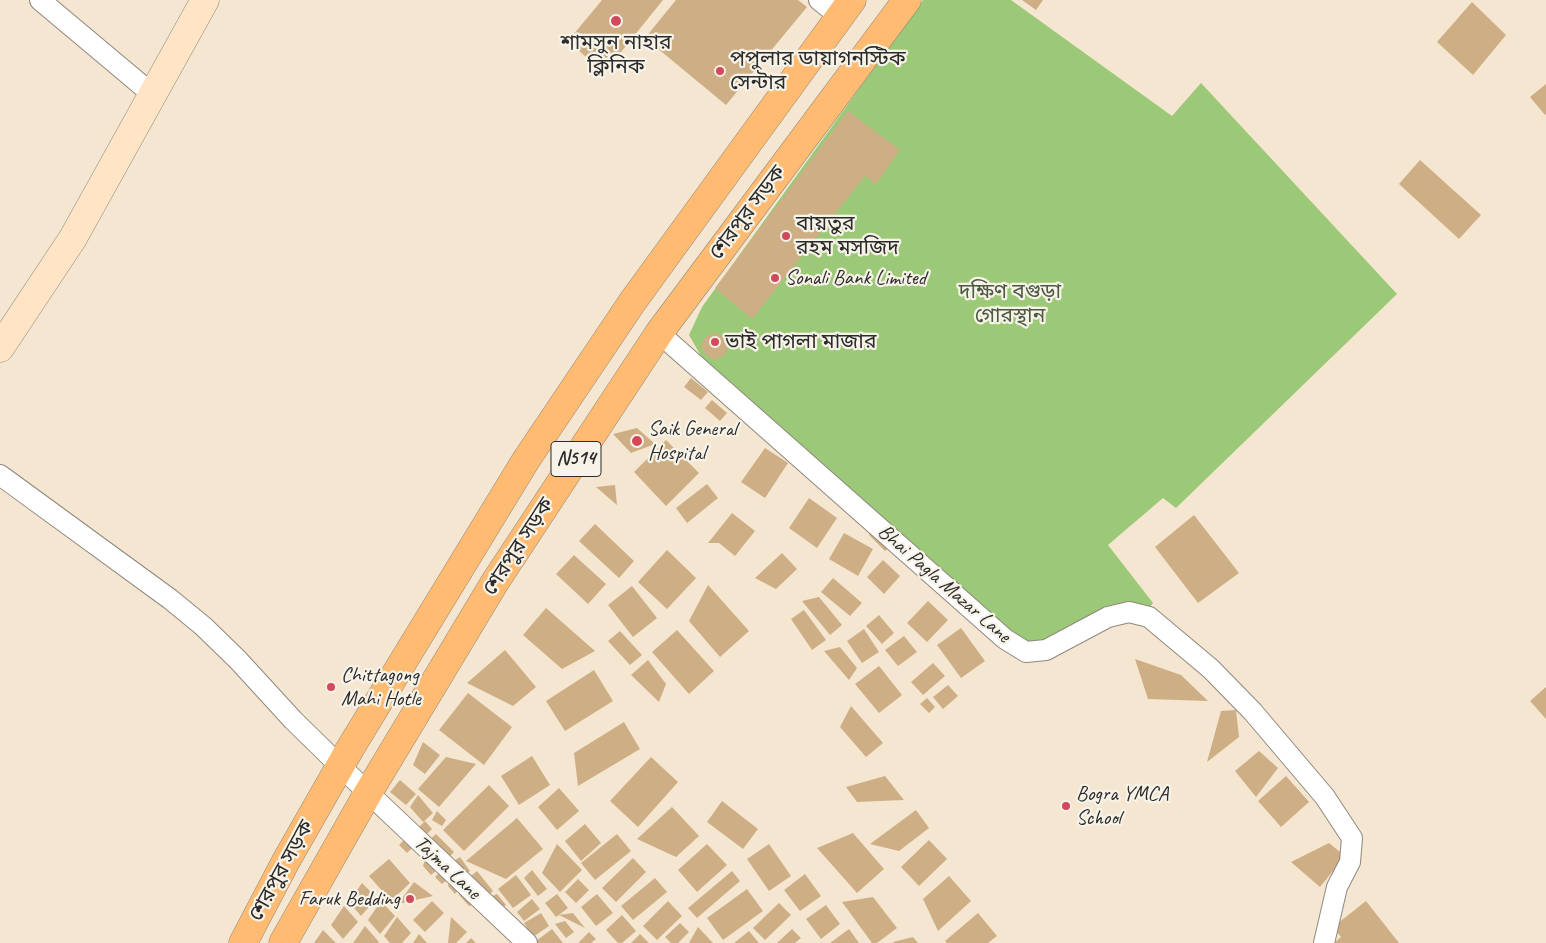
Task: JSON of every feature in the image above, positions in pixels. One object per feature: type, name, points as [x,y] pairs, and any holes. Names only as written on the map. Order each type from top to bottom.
[{"type":"highway","name":"শেরপুর সড়ক","points":[[283,943],[368,793],[495,582],[659,333],[907,0]]},
{"type":"highway","name":"শেরপুর সড়ক","points":[[242,943],[340,766],[542,436],[633,301],[846,8]]},
{"type":"street","points":[[40,0],[152,94]]},
{"type":"street","points":[[0,348],[73,238],[204,0]]},
{"type":"street","points":[[819,0],[846,8]]},
{"type":"street","name":"Bhai Pagla Mazar Lane","points":[[659,333],[1005,639],[1026,652],[1046,650],[1108,618],[1130,612],[1149,617],[1211,669],[1253,712],[1325,797],[1352,838],[1350,862],[1337,887],[1324,943]]},
{"type":"street","name":"Tajma Lane","points":[[0,475],[170,599],[203,626],[340,766],[527,943]]},
{"type":"green space","name":"দক্ষিণ বগুড়া গোরস্থান","points":[[923,0],[1011,0],[1172,116],[1201,83],[1397,294],[1176,508],[1163,498],[1108,545],[1153,603],[1147,611],[1035,645],[1007,634],[705,363],[689,335],[702,307]]},
{"type":"building","name":"শামসুন নাহার ক্লিনিক","points":[[602,0],[663,0],[604,73],[568,41]]},
{"type":"building","name":"পপুলার ডায়াগনস্টিক সেন্টার","points":[[676,0],[798,0],[807,7],[726,105],[645,38]]},
{"type":"building","points":[[1022,0],[1043,0],[1036,10]]},
{"type":"building","points":[[1472,2],[1506,35],[1473,75],[1437,42]]},
{"type":"building","points":[[1546,84],[1546,114],[1545,115],[1530,97]]},
{"type":"building","name":"বায়তুর রহম মসজিদ","points":[[848,111],[900,150],[876,184],[865,176],[752,319],[715,288]]},
{"type":"building","points":[[1420,160],[1481,215],[1459,239],[1399,184]]},
{"type":"building","name":"ভাই পাগলা মাজার","points":[[715,333],[724,336],[729,347],[724,355],[716,360],[707,356],[701,347],[705,337]]},
{"type":"building","points":[[691,378],[708,392],[701,400],[684,387]]},
{"type":"building","points":[[712,400],[727,413],[720,421],[705,408]]},
{"type":"building","points":[[637,428],[655,444],[631,453],[613,434]]},
{"type":"building","points":[[666,440],[699,473],[666,506],[634,472]]},
{"type":"building","points":[[765,448],[788,463],[765,498],[741,482]]},
{"type":"building","points":[[707,484],[718,498],[687,523],[676,508]]},
{"type":"building","points":[[615,485],[617,505],[596,487]]},
{"type":"building","points":[[809,498],[837,518],[817,548],[789,528]]},
{"type":"building","points":[[732,513],[755,531],[735,556],[719,543],[708,543]]},
{"type":"building","points":[[1194,515],[1239,573],[1198,603],[1155,547]]},
{"type":"building","points":[[595,524],[634,561],[619,578],[579,541]]},
{"type":"building","points":[[875,529],[892,545],[885,551],[869,535]]},
{"type":"building","points":[[844,533],[873,549],[858,576],[829,559]]},
{"type":"building","points":[[667,550],[696,578],[667,609],[638,582]]},
{"type":"building","points":[[782,553],[797,569],[776,589],[755,578]]},
{"type":"building","points":[[574,555],[606,584],[588,604],[556,574]]},
{"type":"building","points":[[883,560],[900,576],[884,594],[867,577]]},
{"type":"building","points":[[833,578],[862,603],[850,616],[821,592]]},
{"type":"building","points":[[708,585],[749,631],[720,657],[689,621]]},
{"type":"building","points":[[632,586],[657,618],[633,637],[608,605]]},
{"type":"building","points":[[819,597],[842,625],[830,635],[802,601]]},
{"type":"building","points":[[928,601],[948,620],[927,642],[907,623]]},
{"type":"building","points":[[546,608],[595,651],[562,669],[523,635]]},
{"type":"building","points":[[804,610],[826,640],[812,650],[791,619]]},
{"type":"building","points":[[879,615],[894,633],[882,644],[866,626]]},
{"type":"building","points":[[961,628],[985,661],[961,678],[937,645]]},
{"type":"building","points":[[864,629],[879,652],[862,663],[847,641]]},
{"type":"building","points":[[677,630],[714,671],[689,694],[652,652]]},
{"type":"building","points":[[620,631],[642,655],[630,665],[608,641]]},
{"type":"building","points":[[904,636],[917,652],[898,666],[885,650]]},
{"type":"building","points":[[840,647],[857,668],[849,680],[824,651]]},
{"type":"building","points":[[505,650],[536,687],[513,706],[467,683]]},
{"type":"building","points":[[1135,659],[1181,675],[1208,701],[1148,699]]},
{"type":"building","points":[[648,660],[666,684],[659,702],[631,675]]},
{"type":"building","points":[[933,663],[945,676],[923,695],[911,682]]},
{"type":"building","points":[[879,666],[902,695],[879,713],[855,684]]},
{"type":"building","points":[[594,670],[613,701],[565,731],[546,701]]},
{"type":"building","points":[[948,685],[958,696],[943,709],[933,697]]},
{"type":"building","points":[[1546,687],[1546,719],[1530,701]]},
{"type":"building","points":[[468,693],[512,727],[484,765],[439,730]]},
{"type":"building","points":[[927,698],[935,707],[929,713],[920,704]]},
{"type":"building","points":[[851,706],[883,743],[866,757],[840,727]]},
{"type":"building","points":[[1236,710],[1239,737],[1207,762],[1221,711]]},
{"type":"building","points":[[624,722],[640,749],[578,786],[574,753]]},
{"type":"building","points":[[423,742],[440,755],[425,774],[413,765]]},
{"type":"building","points":[[1259,751],[1278,768],[1256,797],[1235,771]]},
{"type":"building","points":[[532,756],[550,785],[519,805],[501,776]]},
{"type":"building","points":[[446,757],[476,764],[439,807],[418,789]]},
{"type":"building","points":[[651,757],[678,782],[638,827],[610,801]]},
{"type":"building","points":[[885,776],[904,800],[857,802],[846,787]]},
{"type":"building","points":[[1286,776],[1309,802],[1281,827],[1258,801]]},
{"type":"building","points":[[400,780],[416,794],[406,805],[390,792]]},
{"type":"building","points":[[489,785],[509,806],[464,851],[443,830]]},
{"type":"building","points":[[559,788],[579,811],[557,830],[538,807]]},
{"type":"building","points":[[418,795],[433,813],[423,822],[410,807]]},
{"type":"building","points":[[722,801],[758,829],[743,849],[707,822]]},
{"type":"building","points":[[672,807],[699,836],[676,857],[637,839]]},
{"type":"building","points":[[916,810],[929,828],[899,851],[870,844]]},
{"type":"building","points":[[437,811],[446,820],[442,826],[432,820]]},
{"type":"building","points":[[517,818],[543,849],[506,879],[466,861]]},
{"type":"building","points":[[425,821],[432,829],[426,835],[419,827]]},
{"type":"building","points":[[585,824],[601,843],[581,861],[565,841]]},
{"type":"building","points":[[853,833],[884,869],[857,893],[817,848]]},
{"type":"building","points":[[436,834],[454,852],[444,862],[425,844]]},
{"type":"building","points":[[617,834],[631,851],[595,880],[581,863]]},
{"type":"building","points":[[406,838],[414,846],[407,853],[399,845]]},
{"type":"building","points":[[929,840],[947,859],[919,886],[901,867]]},
{"type":"building","points":[[1329,843],[1345,856],[1320,887],[1291,862]]},
{"type":"building","points":[[557,844],[582,870],[560,892],[542,873]]},
{"type":"building","points":[[707,844],[727,865],[697,892],[678,870]]},
{"type":"building","points":[[769,844],[791,876],[769,891],[747,859]]},
{"type":"building","points":[[426,857],[437,870],[431,875],[423,866]]},
{"type":"building","points":[[460,857],[470,871],[461,877],[451,863]]},
{"type":"building","points":[[633,858],[646,872],[616,902],[602,888]]},
{"type":"building","points":[[389,859],[410,883],[391,901],[369,876]]},
{"type":"building","points":[[532,870],[547,889],[538,896],[524,878]]},
{"type":"building","points":[[441,871],[448,879],[442,884],[435,877]]},
{"type":"building","points":[[477,871],[493,891],[483,900],[466,880]]},
{"type":"building","points":[[732,871],[740,881],[697,918],[688,908]]},
{"type":"building","points":[[805,874],[821,896],[800,911],[784,890]]},
{"type":"building","points":[[516,875],[531,895],[513,908],[498,889]]},
{"type":"building","points":[[949,876],[971,901],[938,931],[923,899]]},
{"type":"building","points":[[450,878],[459,889],[455,894],[448,886]]},
{"type":"building","points":[[655,878],[667,892],[633,920],[621,906]]},
{"type":"building","points":[[578,879],[589,890],[576,903],[565,892]]},
{"type":"building","points":[[414,882],[433,896],[398,904]]},
{"type":"building","points":[[362,883],[377,898],[361,916],[349,902]]},
{"type":"building","points":[[461,889],[474,904],[469,906],[459,895]]},
{"type":"building","points":[[747,889],[763,911],[723,940],[707,918]]},
{"type":"building","points":[[497,894],[506,905],[500,910],[488,898]]},
{"type":"building","points":[[557,894],[568,908],[556,917],[545,903]]},
{"type":"building","points":[[597,894],[613,913],[596,926],[581,907]]},
{"type":"building","points":[[873,897],[897,928],[877,943],[872,943],[842,902]]},
{"type":"building","points":[[532,899],[540,909],[524,921],[517,912]]},
{"type":"building","points":[[381,901],[395,916],[380,934],[368,920]]},
{"type":"building","points":[[432,901],[444,913],[425,932],[413,920]]},
{"type":"building","points":[[668,901],[682,916],[657,940],[643,926]]},
{"type":"building","points":[[1366,901],[1399,943],[1334,943],[1341,937],[1333,927]]},
{"type":"building","points":[[779,903],[791,915],[765,940],[753,928]]},
{"type":"building","points":[[826,905],[840,924],[821,939],[806,919]]},
{"type":"building","points":[[344,906],[358,922],[343,939],[331,925]]},
{"type":"building","points":[[541,913],[549,926],[533,937],[524,923]]},
{"type":"building","points":[[573,913],[585,928],[559,915]]},
{"type":"building","points":[[978,913],[997,936],[988,943],[947,943],[945,941]]},
{"type":"building","points":[[622,915],[636,931],[622,943],[618,943],[606,930]]},
{"type":"building","points":[[397,917],[411,933],[402,943],[390,943],[384,936]]},
{"type":"building","points":[[451,917],[467,932],[456,943],[448,943]]},
{"type":"building","points":[[565,921],[574,932],[566,938],[555,924]]},
{"type":"building","points":[[680,923],[689,932],[678,943],[671,943],[665,937]]},
{"type":"building","points":[[365,926],[379,942],[378,943],[353,943]]},
{"type":"building","points":[[698,927],[713,943],[689,943]]},
{"type":"building","points":[[552,929],[563,943],[538,943],[536,941]]},
{"type":"building","points":[[792,929],[801,938],[795,943],[777,943]]},
{"type":"building","points":[[849,929],[859,943],[830,943]]},
{"type":"building","points":[[323,930],[336,943],[314,943]]},
{"type":"building","points":[[749,931],[759,943],[734,943]]},
{"type":"building","points":[[589,932],[596,939],[591,943],[578,943]]},
{"type":"building","points":[[419,934],[427,943],[413,943]]},
{"type":"building","points":[[640,934],[649,943],[631,943]]},
{"type":"building","points":[[913,937],[918,943],[893,942]]},
{"type":"building","points":[[471,938],[476,943],[466,943]]},
{"type":"place","name":"শামসুন নাহার ক্লিনিক","points":[[616,21]]},
{"type":"place","name":"পপুলার ডায়াগনস্টিক সেন্টার","points":[[720,71]]},
{"type":"place","name":"বায়তুর রহম মসজিদ","points":[[786,236]]},
{"type":"place","name":"Sonali Bank Limited","points":[[775,278]]},
{"type":"place","name":"ভাই পাগলা মাজার","points":[[715,342]]},
{"type":"place","name":"Saik General Hospital","points":[[637,441]]},
{"type":"place","name":"Chittagong Mahi Hotle","points":[[331,687]]},
{"type":"place","name":"Bogra YMCA School","points":[[1066,806]]},
{"type":"place","name":"Faruk Bedding","points":[[410,899]]}]
